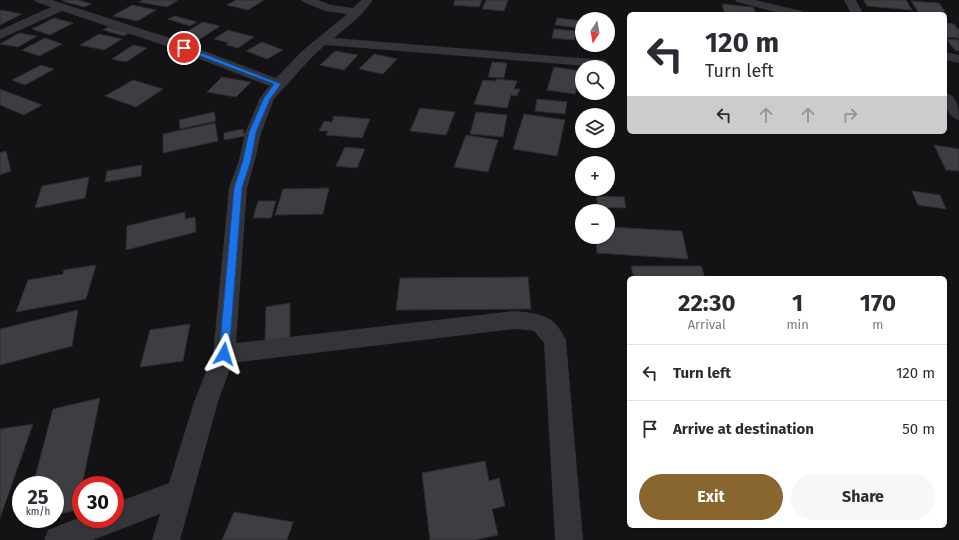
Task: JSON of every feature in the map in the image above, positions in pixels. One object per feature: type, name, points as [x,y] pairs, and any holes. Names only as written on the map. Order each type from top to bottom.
[{"type":"street","points":[[40,0],[171,43],[278,84]]},
{"type":"street","points":[[307,0],[329,8],[362,6]]},
{"type":"street","points":[[741,0],[790,12]]},
{"type":"street","points":[[850,0],[856,12]]},
{"type":"street","points":[[166,540],[206,402],[224,354],[238,188],[255,126],[267,98],[278,84],[306,54],[362,6]]},
{"type":"street","points":[[0,35],[61,7]]},
{"type":"street","points":[[322,41],[575,61]]},
{"type":"street","points":[[947,56],[959,59]]},
{"type":"street","points":[[947,100],[959,116]]},
{"type":"street","points":[[224,354],[515,320],[540,324],[554,340],[569,540]]},
{"type":"street","points":[[124,514],[181,492]]},
{"type":"street","points":[[58,540],[88,528]]},
{"type":"building","points":[[78,0],[92,4],[84,7],[62,1]]},
{"type":"building","points":[[143,0],[178,0],[167,7],[139,2]]},
{"type":"building","points":[[236,0],[264,0],[248,10],[227,5]]},
{"type":"building","points":[[455,0],[482,0],[479,7],[453,5]]},
{"type":"building","points":[[486,0],[508,0],[504,11],[482,9]]},
{"type":"building","points":[[864,0],[906,0],[912,10],[867,6]]},
{"type":"building","points":[[911,1],[939,3],[945,12],[918,12]]},
{"type":"building","points":[[722,4],[753,7],[755,12],[724,12]]},
{"type":"building","points":[[132,5],[156,10],[138,21],[113,16]]},
{"type":"building","points":[[1,10],[22,14],[0,25]]},
{"type":"building","points":[[175,16],[197,22],[190,26],[168,19]]},
{"type":"building","points":[[54,18],[73,23],[50,35],[32,29]]},
{"type":"building","points":[[557,18],[575,20],[575,27],[555,25]]},
{"type":"building","points":[[203,22],[220,26],[197,41],[179,36]]},
{"type":"building","points":[[947,23],[954,24],[959,30],[959,38],[947,37]]},
{"type":"building","points":[[108,27],[129,33],[124,36],[103,30]]},
{"type":"building","points":[[554,29],[575,31],[574,40],[552,38]]},
{"type":"building","points":[[228,30],[254,37],[238,48],[226,45],[229,43],[214,39]]},
{"type":"building","points":[[19,33],[37,36],[18,47],[0,44]]},
{"type":"building","points":[[99,34],[122,39],[104,50],[80,45]]},
{"type":"building","points":[[45,38],[62,44],[39,56],[22,50]]},
{"type":"building","points":[[947,39],[959,40],[959,51],[955,50]]},
{"type":"building","points":[[262,42],[283,50],[267,59],[246,51]]},
{"type":"building","points":[[133,45],[147,48],[126,62],[112,59]]},
{"type":"building","points":[[335,51],[358,55],[344,70],[320,65]]},
{"type":"building","points":[[374,54],[397,59],[383,74],[359,69]]},
{"type":"building","points":[[492,62],[507,63],[504,78],[488,77]]},
{"type":"building","points":[[41,65],[54,69],[25,85],[12,80]]},
{"type":"building","points":[[554,67],[575,70],[575,94],[547,90]]},
{"type":"building","points":[[222,77],[251,82],[236,97],[207,92]]},
{"type":"building","points":[[496,79],[517,81],[514,89],[520,89],[517,96],[511,95],[507,108],[474,104],[483,80],[496,81]]},
{"type":"building","points":[[133,80],[163,89],[136,107],[105,96]]},
{"type":"building","points":[[0,89],[42,105],[24,115],[0,105]]},
{"type":"building","points":[[537,99],[567,102],[565,114],[535,111]]},
{"type":"building","points":[[420,108],[455,112],[446,135],[410,131]]},
{"type":"building","points":[[214,112],[216,121],[180,129],[179,120]]},
{"type":"building","points":[[476,112],[507,115],[503,137],[470,134]]},
{"type":"building","points":[[524,114],[565,120],[557,156],[513,149]]},
{"type":"building","points":[[334,116],[370,119],[362,138],[326,135],[328,131],[319,131],[324,121],[332,122]]},
{"type":"building","points":[[215,123],[218,141],[163,153],[163,134]]},
{"type":"building","points":[[243,129],[245,136],[224,140],[224,133]]},
{"type":"building","points":[[466,135],[498,140],[488,172],[454,167]]},
{"type":"building","points":[[934,145],[959,149],[959,171],[946,170]]},
{"type":"building","points":[[345,147],[365,149],[357,168],[336,166]]},
{"type":"building","points":[[6,151],[11,171],[0,175],[0,153]]},
{"type":"building","points":[[142,165],[141,176],[105,182],[107,171]]},
{"type":"building","points":[[89,177],[85,198],[35,208],[42,186]]},
{"type":"building","points":[[329,188],[323,214],[275,215],[283,189]]},
{"type":"building","points":[[912,191],[940,195],[946,209],[918,205]]},
{"type":"building","points":[[596,196],[624,197],[626,208],[615,208],[615,204],[597,204]]},
{"type":"building","points":[[258,201],[276,201],[271,218],[253,218]]},
{"type":"building","points":[[185,212],[185,219],[195,217],[196,232],[126,250],[127,226]]},
{"type":"building","points":[[615,227],[682,231],[688,259],[597,253],[596,244],[615,244]]},
{"type":"building","points":[[96,265],[86,299],[16,312],[28,280],[63,274],[64,270]]},
{"type":"building","points":[[631,266],[701,266],[704,276],[634,276]]},
{"type":"building","points":[[528,277],[531,309],[396,310],[400,278]]},
{"type":"building","points":[[290,303],[290,339],[265,343],[266,307]]},
{"type":"building","points":[[78,310],[72,346],[0,365],[0,329]]},
{"type":"building","points":[[190,324],[183,361],[140,367],[150,330]]},
{"type":"building","points":[[100,398],[84,476],[72,476],[72,511],[64,513],[64,476],[35,476],[53,409]]},
{"type":"building","points":[[33,424],[15,476],[12,476],[12,484],[0,518],[0,429]]},
{"type":"building","points":[[485,461],[489,481],[499,478],[505,506],[492,509],[498,535],[475,540],[430,540],[422,473]]},
{"type":"building","points":[[234,512],[293,522],[287,540],[222,540]]},
{"type":"route","points":[[184,48],[278,84],[267,98],[253,132],[247,160],[238,188],[224,354]]}]
